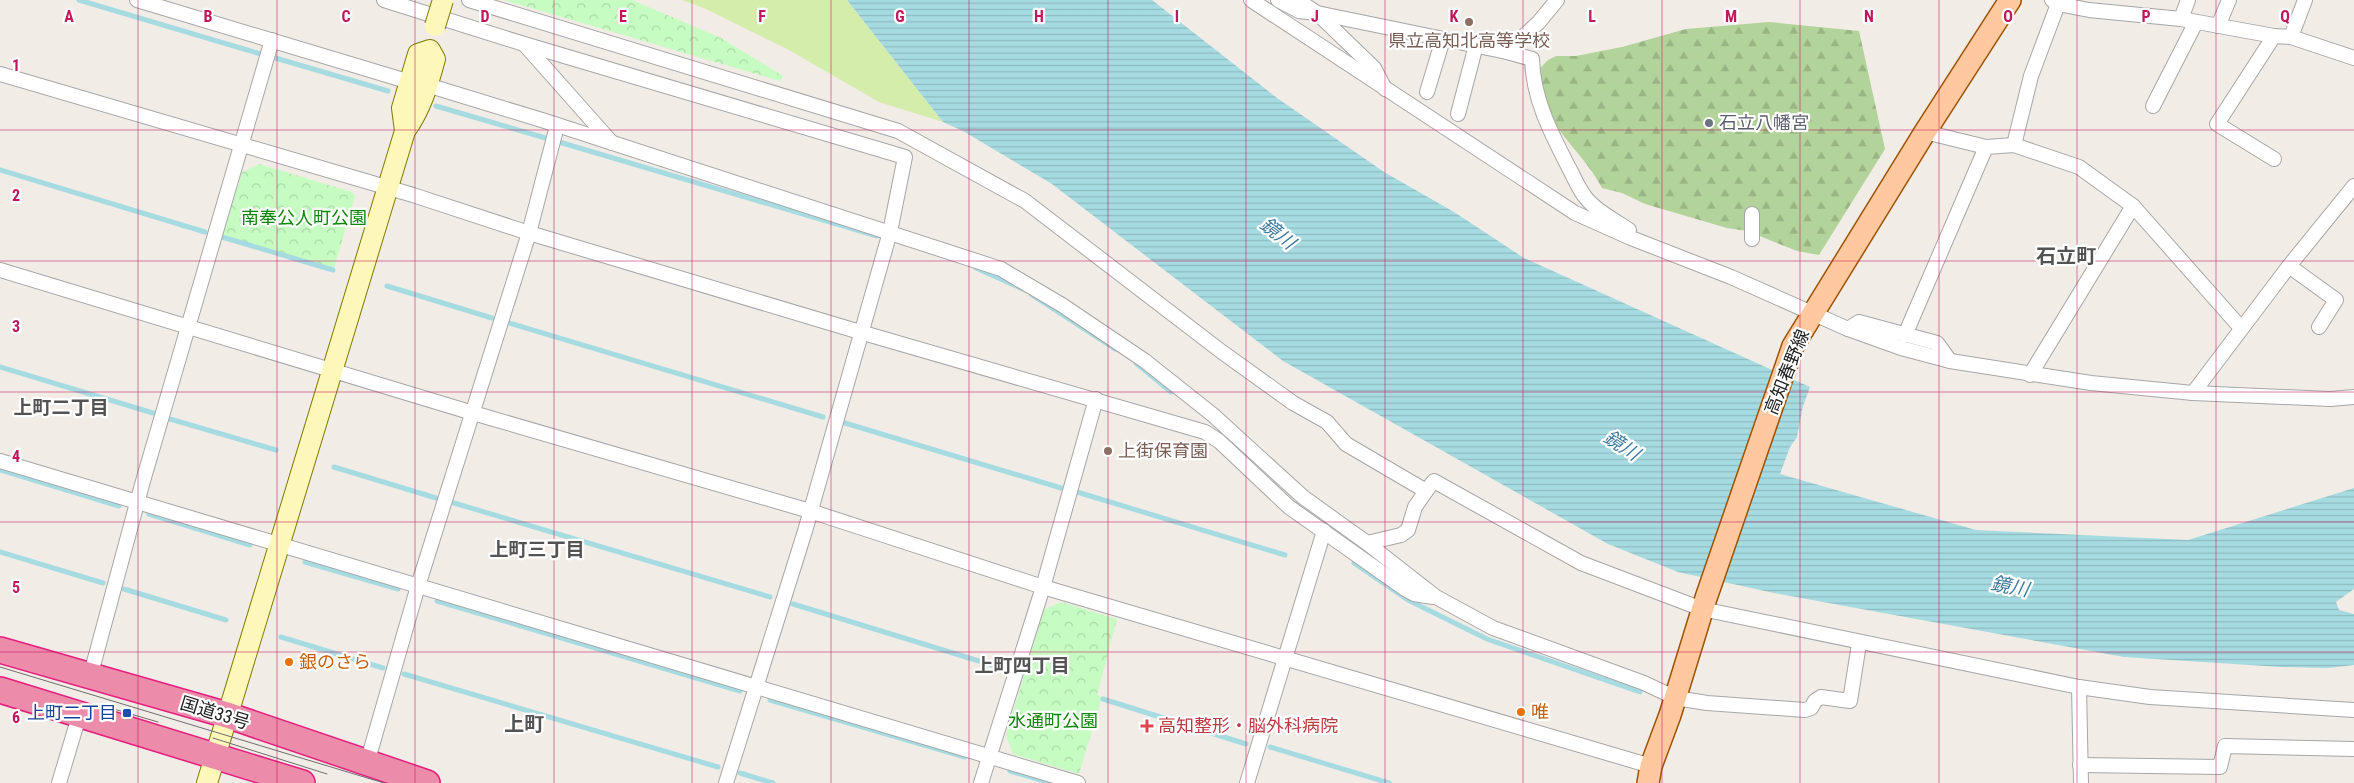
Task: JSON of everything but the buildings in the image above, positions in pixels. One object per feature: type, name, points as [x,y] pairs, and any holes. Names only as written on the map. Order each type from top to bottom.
[{"type":"highway","name":"国道33号","points":[[0,650],[228,716],[427,783]]},
{"type":"highway","points":[[0,690],[80,713],[214,757],[302,783]]},
{"type":"main road","name":"高知春野線","points":[[1650,775],[1676,698],[1704,604],[1793,346],[1925,132],[2010,0]]},
{"type":"street","points":[[137,0],[546,121],[1001,269],[1062,305],[1145,361],[1214,414],[1303,497],[1368,543],[1436,598],[1493,628],[1644,683],[1676,698],[1707,703],[1805,710],[1811,708],[1815,701],[1821,697],[1850,701],[1860,644]]},
{"type":"street","points":[[384,0],[524,44],[905,157],[890,232],[810,511],[726,783]]},
{"type":"street","points":[[206,783],[405,131],[402,108],[418,83],[418,54],[430,50],[443,0]]},
{"type":"street","points":[[469,0],[898,131],[1025,201],[1222,352],[1293,403],[1328,422],[1346,444],[1426,491]]},
{"type":"street","points":[[1251,0],[1575,213],[1631,238],[1731,277],[1809,319],[1848,329],[1901,348],[1950,361],[2030,374],[2193,393],[2330,399],[2354,397]]},
{"type":"street","points":[[1278,0],[1299,11],[1476,45],[1532,59],[1532,76],[1540,108],[1584,197],[1595,207],[1629,230],[1631,238]]},
{"type":"street","points":[[1298,0],[1317,13],[1374,68],[1386,90]]},
{"type":"street","points":[[1507,52],[1539,22],[1557,0]]},
{"type":"street","points":[[2181,19],[2188,0]]},
{"type":"street","points":[[2218,26],[2229,0]]},
{"type":"street","points":[[2292,38],[2305,0]]},
{"type":"street","points":[[2014,145],[2031,76],[2055,2],[2088,10],[2181,19],[2292,38],[2354,58]]},
{"type":"street","points":[[2153,106],[2196,22]]},
{"type":"street","points":[[2274,36],[2217,124],[2274,160]]},
{"type":"street","points":[[1427,92],[1443,39]]},
{"type":"street","points":[[90,677],[138,502],[272,40]]},
{"type":"street","points":[[524,44],[612,143]]},
{"type":"street","points":[[1458,114],[1476,45]]},
{"type":"street","points":[[0,74],[388,188],[529,233],[860,332],[1096,399],[1212,436],[1289,507],[1405,589],[1414,594],[1436,598]]},
{"type":"street","points":[[367,763],[418,586],[529,233],[557,126]]},
{"type":"street","points":[[1925,132],[1986,147],[2014,145],[2079,167],[2133,206],[2241,328]]},
{"type":"street","points":[[1905,335],[1986,147]]},
{"type":"street","points":[[2193,393],[2288,266],[2354,186]]},
{"type":"street","points":[[2030,374],[2133,206]]},
{"type":"street","points":[[1752,214],[1752,239]]},
{"type":"street","points":[[2288,266],[2336,300],[2319,327]]},
{"type":"street","points":[[0,270],[472,413],[810,511],[1043,588],[1238,644],[1650,775]]},
{"type":"street","points":[[1848,329],[1859,322],[1937,343],[1950,361]]},
{"type":"street","points":[[981,783],[1043,588],[1096,399]]},
{"type":"street","points":[[0,461],[989,758],[1078,783]]},
{"type":"street","points":[[1368,543],[1402,535],[1408,530],[1415,506],[1434,481],[1581,563],[1704,604],[1860,644],[2078,687],[2150,697],[2354,710]]},
{"type":"street","points":[[1247,783],[1324,531]]},
{"type":"street","points":[[2078,687],[2081,783]]},
{"type":"street","points":[[59,783],[80,713]]},
{"type":"street","points":[[2080,764],[2220,767],[2226,746],[2354,749]]},
{"type":"green space","points":[[504,0],[632,0],[721,38],[783,76],[780,81]]},
{"type":"green space","points":[[682,0],[847,0],[943,122],[879,102],[789,50],[706,9]]},
{"type":"green space","points":[[1769,22],[1859,31],[1885,149],[1819,255],[1797,251],[1747,231],[1727,228],[1645,204],[1622,193],[1602,188],[1589,167],[1551,118],[1546,108],[1539,69],[1548,60],[1556,56],[1576,56],[1622,47],[1686,29]]},
{"type":"green space","name":"南奉公人町公園","points":[[259,164],[352,192],[355,197],[334,268],[223,235],[242,172]]},
{"type":"green space","name":"水通町公園","points":[[1061,602],[1117,619],[1097,695],[1102,697],[1079,774],[1013,754],[1006,736],[1044,610]]},
{"type":"water","name":"鏡川","points":[[847,0],[1152,0],[1277,98],[1384,172],[1454,212],[1524,258],[1810,387],[1803,406],[1797,437],[1790,447],[1780,474],[1976,530],[2188,540],[2354,488],[2354,589],[2336,602],[2339,610],[2354,614],[2354,665],[2328,668],[2281,667],[2124,657],[1774,593],[1678,572],[1608,544],[1283,361],[1052,184],[963,131],[943,122]]},
{"type":"waterway","points":[[79,0],[264,55]]},
{"type":"waterway","points":[[272,57],[388,91]]},
{"type":"waterway","points":[[436,106],[549,139]]},
{"type":"waterway","points":[[559,142],[877,236]]},
{"type":"waterway","points":[[0,170],[205,232]]},
{"type":"waterway","points":[[222,237],[333,270]]},
{"type":"waterway","points":[[976,268],[1025,290]]},
{"type":"waterway","points":[[387,286],[492,318]]},
{"type":"waterway","points":[[1032,295],[1115,349]]},
{"type":"waterway","points":[[506,322],[823,417]]},
{"type":"waterway","points":[[1136,363],[1171,392]]},
{"type":"waterway","points":[[0,367],[153,413]]},
{"type":"waterway","points":[[170,419],[276,450]]},
{"type":"waterway","points":[[845,423],[1061,488]]},
{"type":"waterway","points":[[334,467],[436,498]]},
{"type":"waterway","points":[[0,470],[119,506]]},
{"type":"waterway","points":[[1077,492],[1285,555]]},
{"type":"waterway","points":[[454,503],[770,597]]},
{"type":"waterway","points":[[149,514],[250,545]]},
{"type":"waterway","points":[[0,552],[103,583]]},
{"type":"waterway","points":[[305,562],[398,589]]},
{"type":"waterway","points":[[1354,563],[1408,600],[1487,639],[1640,692]]},
{"type":"waterway","points":[[124,589],[226,620]]},
{"type":"waterway","points":[[437,601],[740,691]]},
{"type":"waterway","points":[[793,604],[1005,669]]},
{"type":"waterway","points":[[281,637],[383,668]]},
{"type":"waterway","points":[[404,674],[718,767]]},
{"type":"waterway","points":[[1103,699],[1246,744]]},
{"type":"waterway","points":[[770,700],[965,757]]},
{"type":"waterway","points":[[1270,747],[1389,783]]},
{"type":"waterway","points":[[1010,771],[1051,783]]},
{"type":"waterway","points":[[740,773],[773,783]]},
{"type":"tram line","points":[[0,667],[384,783]]},
{"type":"tram line","points":[[100,705],[158,722]]},
{"type":"tram line","points":[[213,738],[327,774]]},
{"type":"place","name":"県立高知北高等学校","points":[[1469,22]]},
{"type":"place","name":"石立八幡宮","points":[[1709,123]]},
{"type":"place","name":"上街保育園","points":[[1108,451]]},
{"type":"place","name":"銀のさら","points":[[289,662]]},
{"type":"place","name":"唯","points":[[1521,712]]},
{"type":"place","name":"上町二丁目","points":[[127,713]]},
{"type":"place","name":"高知整形・脳外科病院","points":[[1147,726]]},
{"type":"district","name":"石立町","points":[[2066,256]]},
{"type":"district","name":"上町二丁目","points":[[61,407]]},
{"type":"district","name":"上町三丁目","points":[[537,549]]},
{"type":"district","name":"上町四丁目","points":[[1022,665]]},
{"type":"district","name":"上町","points":[[524,724]]}]
